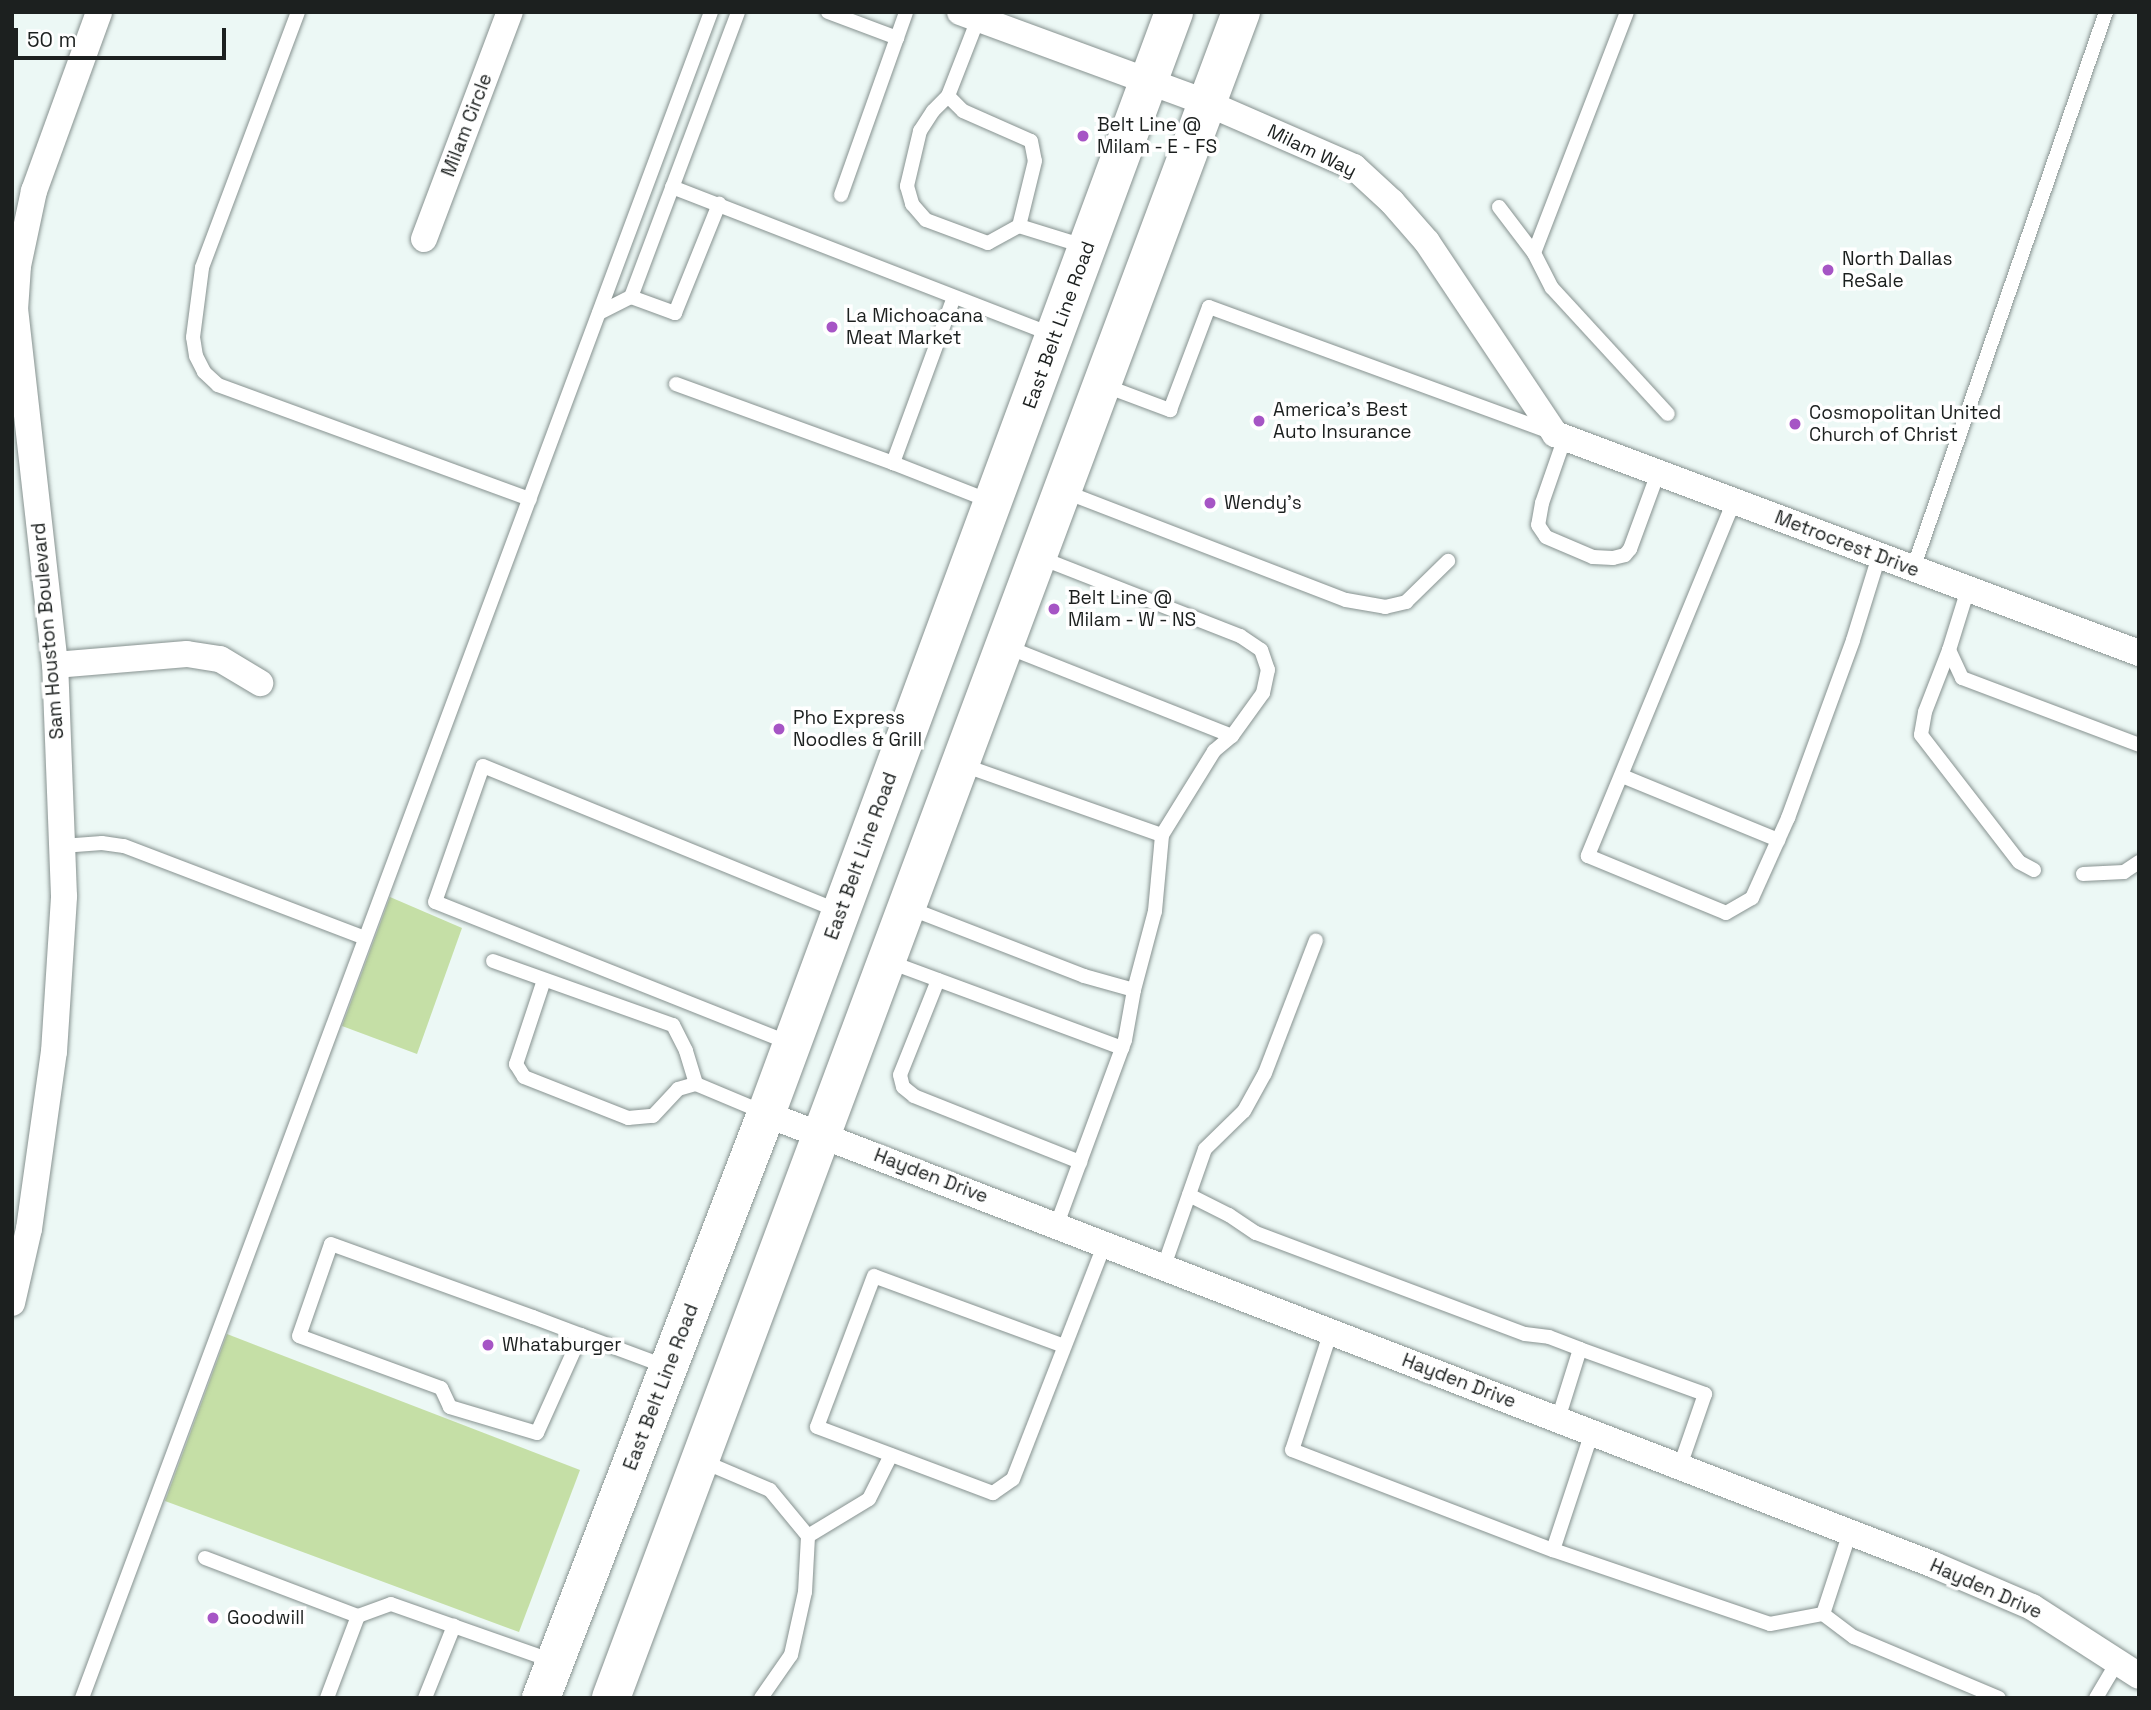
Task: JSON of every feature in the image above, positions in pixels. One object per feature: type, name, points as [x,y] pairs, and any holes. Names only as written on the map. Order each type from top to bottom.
[{"type":"main road","name":"East Belt Line Road","points":[[541,1698],[766,1114],[1174,12]]},
{"type":"main road","points":[[611,1698],[1241,12]]},
{"type":"street","name":"Sam Houston Boulevard","points":[[12,1303],[29,1229],[54,1052],[64,897],[55,665],[15,310],[18,266],[34,191],[99,12]]},
{"type":"street","name":"Milam Circle","points":[[424,239],[510,12]]},
{"type":"street","name":"Milam Way","points":[[969,15],[1149,80],[1354,167],[1392,202],[1427,242],[1560,435]]},
{"type":"street","name":"Metrocrest Drive","points":[[1560,435],[2139,653]]},
{"type":"street","points":[[55,665],[187,654],[220,659],[260,683]]},
{"type":"street","name":"Hayden Drive","points":[[766,1114],[822,1133],[1850,1532],[2032,1607],[2129,1668]]},
{"type":"lane","points":[[298,12],[202,268],[193,337],[196,356],[204,372],[218,385],[530,499]]},
{"type":"lane","points":[[82,1698],[711,12]]},
{"type":"lane","points":[[599,313],[631,297],[738,12]]},
{"type":"lane","points":[[828,12],[897,38]]},
{"type":"lane","points":[[841,195],[906,12]]},
{"type":"lane","points":[[1535,253],[1627,12]]},
{"type":"lane","points":[[1913,569],[2106,12]]},
{"type":"lane","points":[[969,15],[948,96],[933,111],[920,131],[907,186],[912,204],[926,220],[988,243],[1019,226],[1087,247]]},
{"type":"lane","points":[[948,96],[964,111],[1031,141],[1035,160],[1019,226]]},
{"type":"lane","points":[[672,187],[1055,336]]},
{"type":"lane","points":[[631,297],[675,313],[719,204]]},
{"type":"lane","points":[[1499,207],[1535,253],[1552,288],[1668,414]]},
{"type":"lane","points":[[893,463],[954,297]]},
{"type":"lane","points":[[1102,384],[1170,410],[1209,307],[1560,435],[1538,525],[1546,537],[1592,557],[1613,558],[1625,555],[1630,549],[1658,473]]},
{"type":"lane","points":[[676,384],[993,502]]},
{"type":"lane","points":[[1062,490],[1346,600],[1385,607],[1406,601],[1448,561]]},
{"type":"lane","points":[[1734,501],[1588,856],[1726,913],[1752,898],[1778,840],[1848,653],[1879,556]]},
{"type":"lane","points":[[1037,556],[1240,636],[1261,650],[1268,670],[1263,693],[1232,736],[1214,751],[1162,835],[1155,911],[1122,1048],[1057,1224]]},
{"type":"lane","points":[[1968,589],[1950,650],[1925,712],[1921,735],[2019,862],[2034,870]]},
{"type":"lane","points":[[1004,646],[1232,736]]},
{"type":"lane","points":[[1950,650],[1962,678],[2139,745]]},
{"type":"lane","points":[[960,764],[1162,835]]},
{"type":"lane","points":[[792,1044],[435,902],[483,766],[841,912]]},
{"type":"lane","points":[[1622,776],[1778,840]]},
{"type":"lane","points":[[62,846],[102,843],[124,846],[365,938]]},
{"type":"lane","points":[[2083,874],[2124,872],[2139,862]]},
{"type":"lane","points":[[906,907],[1072,972],[1134,990]]},
{"type":"lane","points":[[1164,1266],[1205,1149],[1244,1111],[1265,1073],[1316,940]]},
{"type":"lane","points":[[493,961],[673,1026],[686,1051],[696,1084]]},
{"type":"lane","points":[[886,961],[1122,1048]]},
{"type":"lane","points":[[544,980],[516,1064],[524,1077],[628,1118],[653,1116],[678,1089],[696,1084],[766,1114]]},
{"type":"lane","points":[[938,980],[900,1075],[903,1087],[914,1096],[1080,1161]]},
{"type":"lane","points":[[1189,1195],[1229,1215],[1256,1233],[1525,1334],[1549,1337],[1705,1394],[1679,1466]]},
{"type":"lane","points":[[1064,1346],[874,1276],[817,1427],[993,1493],[1013,1479],[1105,1243]]},
{"type":"lane","points":[[581,1335],[537,1433],[450,1407],[441,1388],[299,1336],[331,1244],[581,1335],[668,1367]]},
{"type":"lane","points":[[1331,1331],[1292,1450],[1553,1550],[1770,1624],[1823,1614],[1854,1637],[1999,1698]]},
{"type":"lane","points":[[1558,1419],[1580,1349]]},
{"type":"lane","points":[[1553,1550],[1591,1432]]},
{"type":"lane","points":[[808,1536],[869,1499],[891,1455]]},
{"type":"lane","points":[[700,1460],[770,1490],[808,1536],[805,1592],[791,1655],[761,1698]]},
{"type":"lane","points":[[1823,1614],[1850,1532]]},
{"type":"lane","points":[[205,1558],[358,1616],[391,1604],[555,1662]]},
{"type":"lane","points":[[327,1698],[358,1616]]},
{"type":"lane","points":[[425,1698],[454,1626]]},
{"type":"lane","points":[[2095,1698],[2129,1668]]},
{"type":"green space","points":[[390,897],[462,928],[417,1054],[342,1026]]},
{"type":"green space","points":[[227,1334],[580,1470],[519,1632],[165,1501]]},
{"type":"place","name":"Belt Line @ Milam - E - FS","points":[[1083,136]]},
{"type":"place","name":"North Dallas ReSale","points":[[1828,270]]},
{"type":"place","name":"La Michoacana Meat Market","points":[[832,327]]},
{"type":"place","name":"America's Best Auto Insurance","points":[[1259,421]]},
{"type":"place","name":"Cosmopolitan United Church of Christ","points":[[1795,424]]},
{"type":"place","name":"Wendy's","points":[[1210,503]]},
{"type":"place","name":"Belt Line @ Milam - W - NS","points":[[1054,609]]},
{"type":"place","name":"Pho Express Noodles & Grill","points":[[779,729]]},
{"type":"place","name":"Whataburger","points":[[488,1345]]},
{"type":"place","name":"Goodwill","points":[[213,1618]]}]
